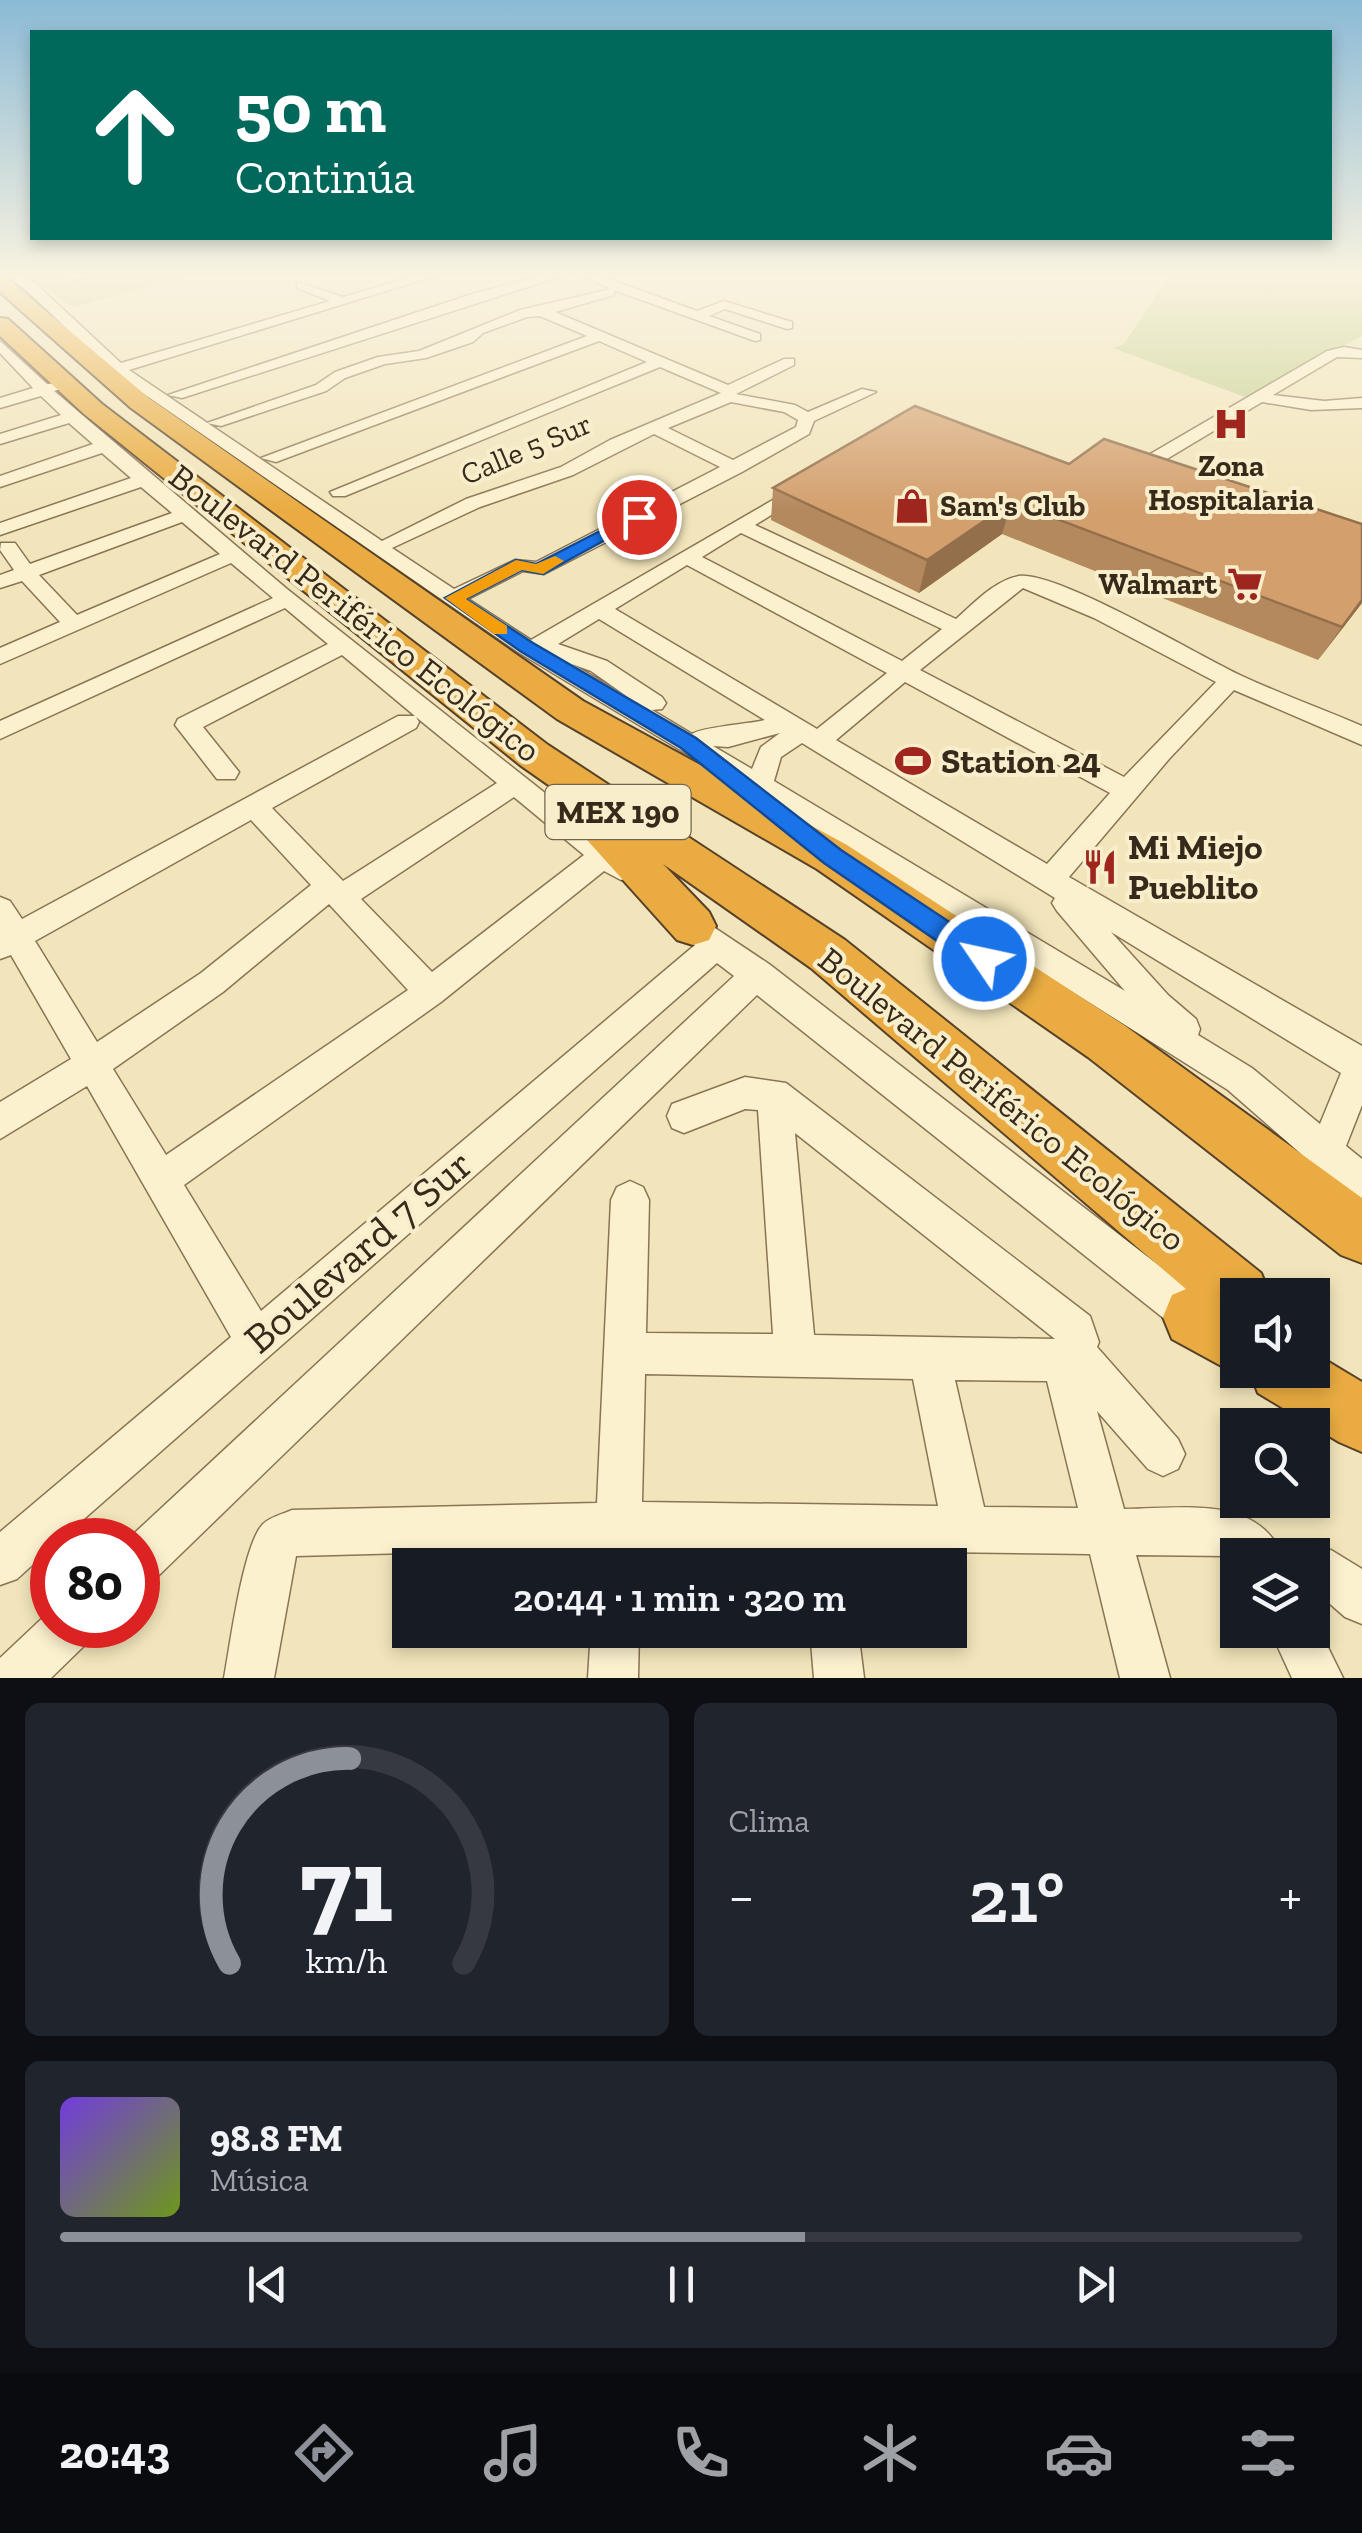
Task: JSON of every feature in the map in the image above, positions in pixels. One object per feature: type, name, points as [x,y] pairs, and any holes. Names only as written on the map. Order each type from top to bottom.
[{"type":"highway","name":"Boulevard Periférico Ecológico","points":[[23,353],[58,398],[524,769],[828,954],[1220,1320]]},
{"type":"highway","name":"Boulevard Periférico Ecológico","points":[[90,353],[156,414],[570,710],[832,857],[1106,1041],[1362,1234]]},
{"type":"highway","points":[[696,740],[832,857]]},
{"type":"highway","points":[[524,769],[706,935]]},
{"type":"highway","points":[[1330,1370],[1362,1396]]},
{"type":"highway","points":[[1311,1388],[1362,1419]]},
{"type":"street","points":[[9,353],[58,398],[102,447],[342,646],[524,769],[604,855],[1220,1322]]},
{"type":"street","name":"Boulevard Periférico Ecológico","points":[[95,353],[112,371],[454,598],[696,740],[1240,1079],[1362,1183]]},
{"type":"street","points":[[112,371],[169,353]]},
{"type":"street","points":[[176,396],[300,353]]},
{"type":"street","points":[[216,423],[321,388],[354,370],[384,360],[426,353]]},
{"type":"street","points":[[270,458],[553,353]]},
{"type":"street","points":[[645,353],[728,394],[789,408],[807,422]]},
{"type":"street","points":[[1174,481],[1147,469],[1146,464],[1335,353]]},
{"type":"street","points":[[238,359],[254,368]]},
{"type":"street","points":[[338,492],[662,361]]},
{"type":"street","name":"Calle 5 Sur","points":[[391,542],[473,503],[568,472],[789,362]]},
{"type":"street","points":[[454,598],[522,564],[537,570],[736,468],[807,422],[868,392]]},
{"type":"street","points":[[1260,397],[1288,405],[1316,403],[1337,408],[1362,402]]},
{"type":"street","points":[[0,403],[58,398]]},
{"type":"street","points":[[0,439],[58,398]]},
{"type":"street","points":[[654,428],[736,468]]},
{"type":"street","points":[[0,482],[102,447]]},
{"type":"street","points":[[532,647],[821,477]]},
{"type":"street","points":[[73,624],[26,573],[4,538],[134,483]]},
{"type":"street","points":[[0,582],[184,514]]},
{"type":"street","points":[[740,525],[958,628]]},
{"type":"street","points":[[0,657],[233,555]]},
{"type":"street","points":[[686,558],[1127,790]]},
{"type":"street","points":[[764,776],[765,758],[775,746],[904,670],[1008,587],[1021,582],[1035,584],[1102,613],[1232,680],[1362,736]]},
{"type":"street","points":[[0,731],[286,600]]},
{"type":"street","points":[[597,608],[1048,882],[1361,1064],[1331,1139]]},
{"type":"street","points":[[226,772],[187,725],[342,646]]},
{"type":"street","points":[[1048,882],[1127,790],[1232,680]]},
{"type":"street","points":[[255,1339],[93,1064],[6,930],[407,722]]},
{"type":"street","points":[[696,740],[802,733]]},
{"type":"street","points":[[696,740],[764,776],[884,858]]},
{"type":"street","points":[[0,1122],[93,1064],[335,892],[524,769]]},
{"type":"street","points":[[253,805],[430,992]]},
{"type":"street","points":[[161,1180],[430,992],[604,855]]},
{"type":"street","points":[[1048,882],[1157,1005],[1240,1079],[1362,1160]]},
{"type":"street","name":"Boulevard 7 Sur","points":[[0,1562],[706,935]]},
{"type":"street","name":"Boulevard 7 Sur","points":[[160,1541],[758,974]]},
{"type":"street","points":[[684,1116],[745,1094],[774,1096],[1076,1330],[1079,1342],[1069,1356],[1106,1531],[1145,1678]]},
{"type":"street","points":[[774,1096],[795,1352]]},
{"type":"street","points":[[618,1545],[630,1200]]},
{"type":"street","points":[[624,1354],[795,1352],[930,1360],[1069,1356],[1163,1454]]},
{"type":"street","points":[[930,1360],[966,1531]]},
{"type":"street","points":[[1281,1388],[1362,1453]]},
{"type":"street","points":[[250,1678],[272,1553],[280,1539],[292,1533],[618,1545],[825,1547],[966,1531],[1228,1533],[1236,1538]]},
{"type":"street","points":[[15,1678],[47,1648]]},
{"type":"street","points":[[613,1678],[614,1648]]},
{"type":"street","points":[[836,1648],[839,1678]]},
{"type":"street","points":[[1303,1648],[1318,1678]]},
{"type":"green space","points":[[1127,353],[1329,353],[1245,397]]},
{"type":"building","points":[[915,406],[1069,464],[1104,439],[1362,524],[1362,600],[1342,627],[1012,502],[927,560],[773,488]]},
{"type":"slow traffic","points":[[500,630],[454,598],[522,564],[537,570],[555,561]]},
{"type":"place","name":"Zona Hospitalaria","points":[[1231,424]]},
{"type":"place","name":"Sam's Club","points":[[912,506]]},
{"type":"place","name":"Walmart","points":[[1245,584]]},
{"type":"place","name":"Station 24","points":[[913,761]]},
{"type":"place","name":"Mi Miejo Pueblito","points":[[1100,867]]},
{"type":"route","points":[[639,517],[537,570],[522,564],[454,598],[526,647],[688,743],[832,857],[984,959]]}]
